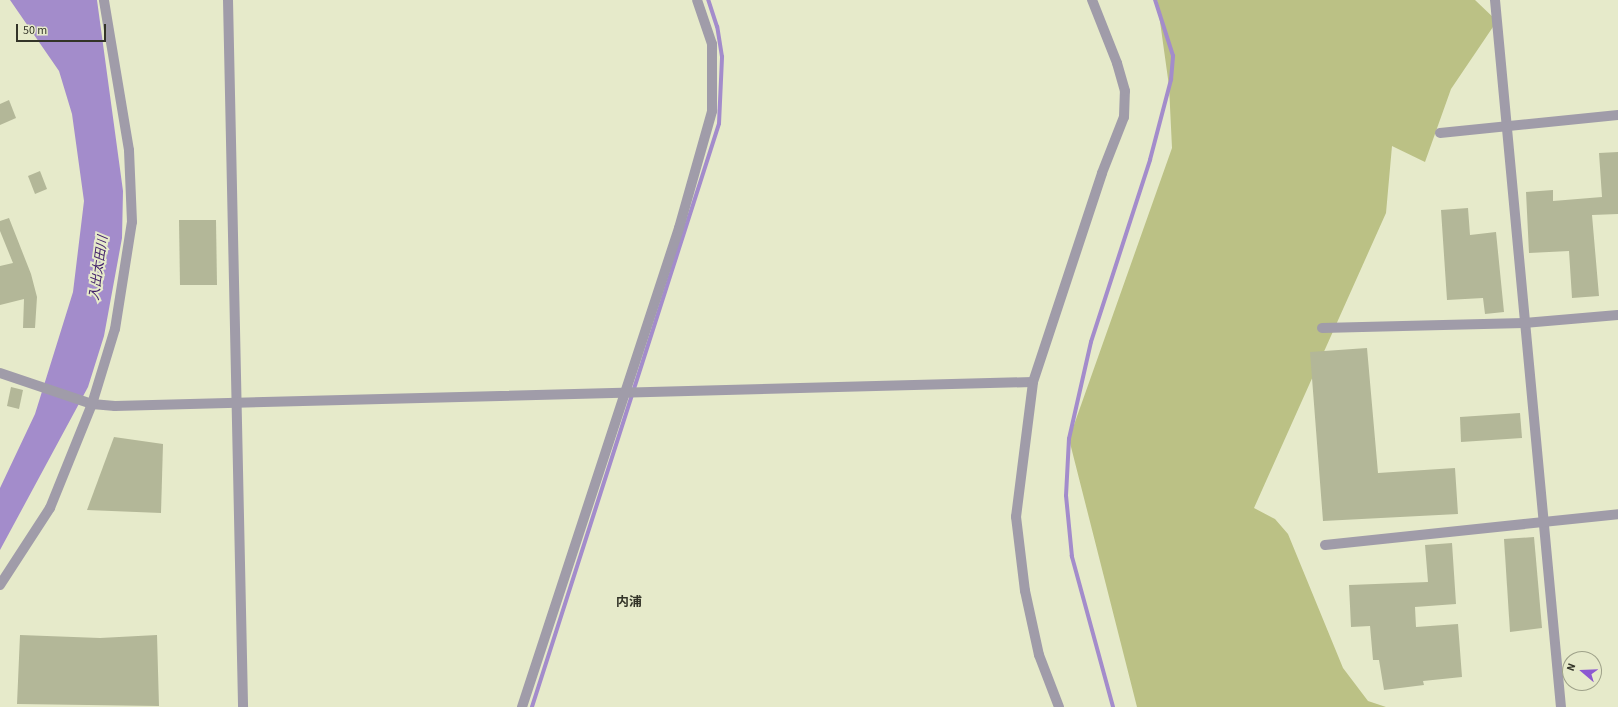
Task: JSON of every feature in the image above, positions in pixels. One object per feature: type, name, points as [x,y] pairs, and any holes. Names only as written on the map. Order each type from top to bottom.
[{"type":"street","points":[[0,585],[50,508],[92,404],[115,329],[132,222],[129,150],[104,0]]},
{"type":"street","points":[[228,0],[238,402],[243,707]]},
{"type":"street","points":[[522,707],[679,228],[712,111],[712,44],[697,0]]},
{"type":"street","points":[[1059,707],[1039,655],[1025,591],[1016,517],[1033,382],[1096,188],[1124,117],[1125,90],[1117,62],[1092,0]]},
{"type":"street","points":[[1495,0],[1508,126],[1524,323],[1561,707]]},
{"type":"street","points":[[1440,133],[1618,115]]},
{"type":"street","points":[[1322,328],[1524,323],[1618,315]]},
{"type":"street","points":[[0,373],[92,404],[238,402],[641,390],[1033,382]]},
{"type":"street","points":[[1325,545],[1618,514]]},
{"type":"green space","points":[[1157,0],[1475,0],[1497,21],[1451,89],[1425,162],[1392,146],[1386,213],[1254,508],[1275,519],[1288,534],[1343,668],[1368,701],[1386,707],[1137,707],[1069,439],[1172,148],[1169,86]]},
{"type":"water","name":"入出太田川","points":[[10,0],[97,0],[123,191],[122,238],[104,336],[88,387],[0,550],[0,488],[35,414],[73,292],[84,201],[72,114],[59,71]]},
{"type":"building","points":[[9,100],[16,118],[0,125],[0,104]]},
{"type":"building","points":[[1618,152],[1618,214],[1592,215],[1599,296],[1572,298],[1569,251],[1529,253],[1526,192],[1553,190],[1553,201],[1602,197],[1599,153]]},
{"type":"building","points":[[40,171],[47,189],[35,194],[28,176]]},
{"type":"building","points":[[1468,208],[1470,235],[1496,232],[1504,312],[1485,314],[1483,298],[1447,300],[1441,210]]},
{"type":"building","points":[[9,218],[31,274],[37,297],[35,328],[23,328],[24,299],[0,305],[0,266],[13,263],[0,231],[0,221]]},
{"type":"building","points":[[179,220],[216,220],[217,285],[180,285]]},
{"type":"building","points":[[1367,348],[1378,473],[1455,468],[1458,514],[1323,521],[1310,352]]},
{"type":"building","points":[[11,387],[23,390],[19,409],[7,406]]},
{"type":"building","points":[[1520,413],[1522,438],[1461,442],[1460,417]]},
{"type":"building","points":[[114,437],[163,444],[161,513],[87,510]]},
{"type":"building","points":[[1534,537],[1542,628],[1510,632],[1504,539]]},
{"type":"building","points":[[1452,543],[1456,604],[1415,607],[1416,627],[1458,624],[1462,677],[1423,681],[1424,685],[1384,690],[1379,660],[1373,660],[1370,626],[1351,627],[1349,585],[1428,582],[1425,545]]},
{"type":"building","points":[[20,635],[100,638],[157,635],[159,706],[17,704]]},
{"type":"waterway","points":[[532,707],[719,124],[722,57],[717,27],[708,0]]},
{"type":"waterway","points":[[1113,707],[1072,557],[1066,496],[1069,439],[1091,342],[1150,160],[1171,80],[1173,56],[1155,0]]},
{"type":"district","name":"内浦","points":[[629,602]]}]
